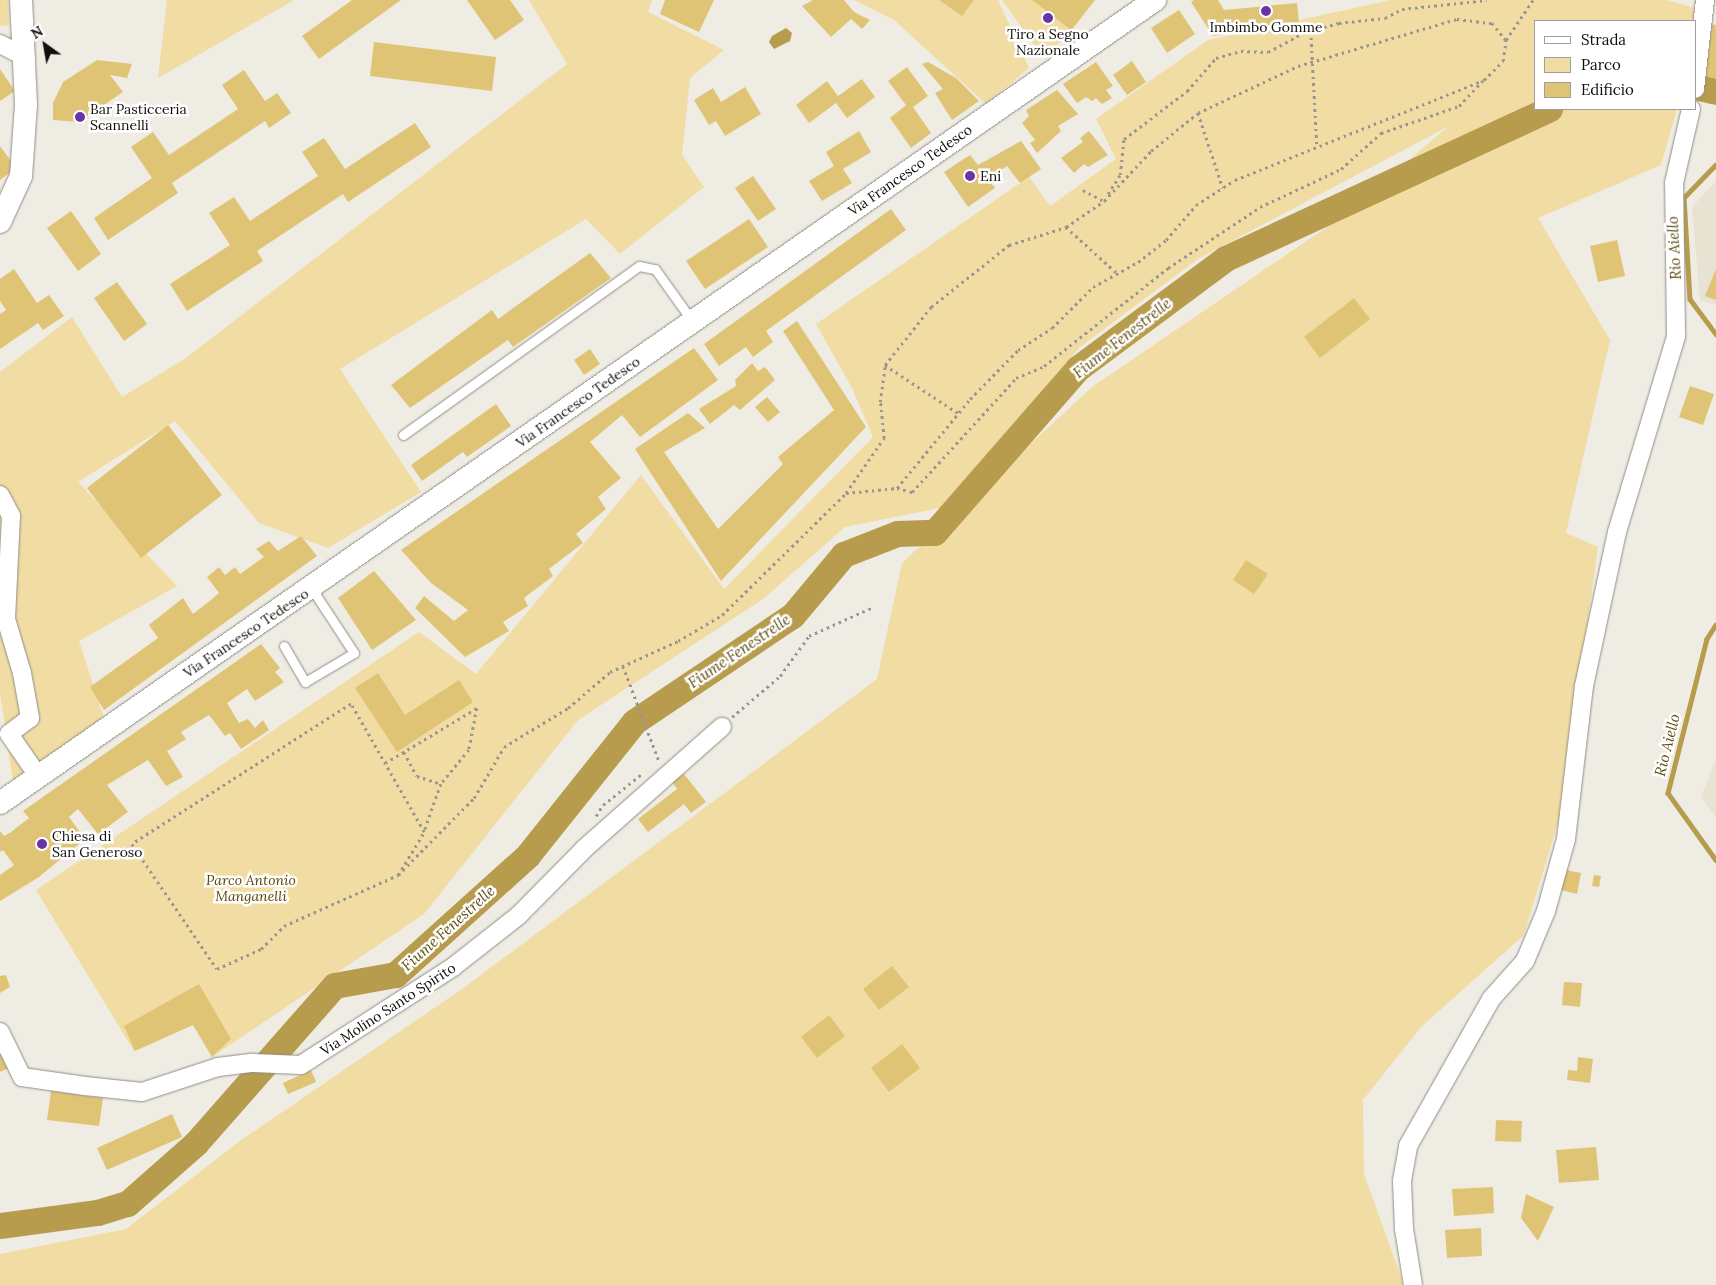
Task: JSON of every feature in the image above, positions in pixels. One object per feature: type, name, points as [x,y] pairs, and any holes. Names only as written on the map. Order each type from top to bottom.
[{"type":"street","points":[[0,222],[21,176],[26,57],[21,0]]},
{"type":"street","name":"Via Francesco Tedesco","points":[[0,803],[312,589],[1155,0]]},
{"type":"street","points":[[1696,84],[1705,0]]},
{"type":"street","points":[[0,44],[26,57]]},
{"type":"street","points":[[1413,1285],[1404,1229],[1402,1181],[1408,1146],[1492,999],[1525,961],[1546,911],[1566,839],[1584,686],[1617,532],[1676,336],[1674,183],[1691,110]]},
{"type":"street","points":[[0,495],[11,516],[6,619],[22,673],[30,718],[9,734],[38,776]]},
{"type":"street","name":"Via Molino Santo Spirito","points":[[0,1032],[22,1077],[84,1086],[142,1092],[218,1067],[253,1063],[301,1065],[453,966],[519,915],[585,848],[722,726]]},
{"type":"lane","points":[[403,435],[639,266],[655,269],[694,322]]},
{"type":"lane","points":[[284,646],[305,682],[354,653],[312,589]]},
{"type":"path","points":[[1104,201],[1120,175],[1124,139],[1187,91],[1216,58],[1241,51],[1268,52],[1311,31],[1385,18],[1402,9],[1487,0]]},
{"type":"path","points":[[846,493],[897,488],[912,492],[1016,378],[1044,366],[1168,268],[1260,207],[1341,169],[1381,134],[1460,106],[1503,61],[1506,40],[1532,0]]},
{"type":"path","points":[[424,832],[351,704],[132,844],[217,969],[261,949],[284,926],[398,875],[474,798],[504,746],[568,708],[610,672],[678,641],[722,615],[846,493],[884,438],[880,402],[885,365],[931,307],[1009,245],[1066,227],[1104,201],[1151,151],[1198,113],[1312,62],[1457,19],[1492,23],[1506,40]]},
{"type":"path","points":[[1311,31],[1317,145]]},
{"type":"path","points":[[897,488],[958,413],[1018,350],[1052,328],[1092,287],[1118,274],[1166,240],[1196,205],[1223,188],[1317,145],[1484,80]]},
{"type":"path","points":[[1198,113],[1223,188]]},
{"type":"path","points":[[1083,190],[1104,201]]},
{"type":"path","points":[[1066,227],[1118,274]]},
{"type":"path","points":[[885,365],[958,413]]},
{"type":"path","points":[[722,726],[780,676],[809,636],[871,608]]},
{"type":"path","points":[[623,666],[659,761]]},
{"type":"path","points":[[385,763],[477,708],[468,750],[441,784],[424,832],[398,875]]},
{"type":"path","points":[[404,752],[417,776],[441,784]]},
{"type":"shaded area","points":[[786,28],[792,33],[790,41],[774,49],[769,42],[772,36]]},
{"type":"shaded area","points":[[1716,181],[1716,305],[1700,300],[1692,207]]},
{"type":"shaded area","points":[[1716,759],[1716,817],[1701,797]]},
{"type":"green space","points":[[0,0],[8,0],[9,25],[0,26]]},
{"type":"green space","points":[[167,0],[294,0],[158,78]]},
{"type":"green space","points":[[529,0],[652,0],[648,12],[724,50],[690,78],[682,155],[704,187],[620,254],[586,219],[340,369],[421,492],[328,548],[259,523],[175,421],[78,482],[177,586],[79,641],[104,718],[13,782],[0,692],[0,372],[72,317],[122,397],[186,358],[567,64]]},
{"type":"green space","points":[[854,0],[998,0],[1029,68],[986,104],[894,20]]},
{"type":"green space","name":"Tiro a Segno Nazionale","points":[[1002,0],[1095,0],[1068,36],[1043,57]]},
{"type":"green space","name":"Parco Antonio Manganelli","points":[[1391,0],[1667,0],[1698,9],[1695,20],[1534,20],[1534,110],[1677,110],[1661,165],[1538,218],[1610,340],[1566,533],[1598,547],[1562,809],[1524,935],[1421,1027],[1363,1100],[1364,1174],[1404,1285],[0,1285],[0,1254],[126,1229],[240,1141],[462,989],[877,679],[902,563],[1092,387],[1339,219],[1449,126],[1198,259],[1080,347],[940,508],[845,527],[763,599],[578,720],[424,914],[212,1057],[193,1025],[134,1051],[36,890],[419,632],[476,674],[641,475],[724,589],[873,437],[852,388],[816,324],[1029,177],[1050,206],[1116,159],[1096,119],[1208,40]]},
{"type":"building","points":[[352,0],[401,0],[319,59],[302,36]]},
{"type":"building","points":[[467,0],[510,0],[524,20],[495,40]]},
{"type":"building","points":[[665,0],[714,0],[699,32],[660,14]]},
{"type":"building","points":[[813,0],[844,0],[854,12],[870,20],[862,29],[851,19],[831,37],[802,6]]},
{"type":"building","points":[[939,0],[974,0],[962,16]]},
{"type":"building","points":[[1032,0],[1095,0],[1071,30]]},
{"type":"building","points":[[1194,0],[1218,0],[1224,10],[1297,3],[1299,22],[1213,36],[1191,2]]},
{"type":"building","points":[[1179,10],[1195,34],[1167,53],[1151,28]]},
{"type":"building","points":[[1710,24],[1716,25],[1716,79],[1702,75]]},
{"type":"building","points":[[374,42],[496,57],[492,91],[370,76]]},
{"type":"building","points":[[97,60],[132,64],[127,78],[110,75],[123,92],[79,122],[53,120],[53,103],[63,82]]},
{"type":"building","points":[[1132,61],[1146,82],[1127,95],[1113,75]]},
{"type":"building","points":[[928,62],[956,78],[979,101],[952,120],[935,93],[943,89],[922,64]]},
{"type":"building","points":[[1096,62],[1113,86],[1106,90],[1112,98],[1102,104],[1096,98],[1092,101],[1086,97],[1077,103],[1063,84]]},
{"type":"building","points":[[907,67],[928,96],[913,107],[931,133],[911,148],[890,118],[906,105],[888,81]]},
{"type":"building","points":[[0,69],[15,91],[0,101]]},
{"type":"building","points":[[244,70],[265,101],[277,93],[291,113],[269,128],[265,121],[172,183],[178,193],[108,240],[94,218],[152,178],[131,147],[153,132],[169,155],[238,109],[222,85]]},
{"type":"building","points":[[862,79],[875,97],[847,118],[836,103],[809,123],[796,105],[827,81],[838,96]]},
{"type":"building","points":[[745,87],[761,114],[725,136],[716,121],[709,125],[694,100],[713,88],[721,102]]},
{"type":"building","points":[[1057,90],[1078,114],[1058,126],[1061,131],[1037,153],[1030,143],[1035,140],[1022,123],[1029,116],[1026,110]]},
{"type":"building","points":[[415,123],[431,147],[348,202],[343,194],[257,251],[263,261],[187,311],[170,284],[230,245],[209,213],[234,197],[250,221],[318,176],[302,152],[324,138],[345,169]]},
{"type":"building","points":[[859,131],[871,152],[843,169],[852,183],[822,201],[809,181],[834,166],[826,152]]},
{"type":"building","points":[[1089,131],[1108,155],[1088,167],[1084,164],[1074,173],[1061,158],[1083,142],[1080,138]]},
{"type":"building","name":"Eni","points":[[1021,141],[1041,169],[1020,183],[1007,166],[988,179],[995,188],[968,207],[944,172],[970,155],[978,165]]},
{"type":"building","points":[[0,146],[16,168],[0,180]]},
{"type":"building","points":[[753,176],[776,209],[758,221],[735,188]]},
{"type":"building","points":[[891,209],[906,230],[766,331],[773,342],[753,357],[746,347],[719,366],[704,344]]},
{"type":"building","points":[[71,211],[101,254],[78,271],[47,228]]},
{"type":"building","points":[[749,219],[768,247],[705,289],[686,261]]},
{"type":"building","points":[[1617,240],[1625,276],[1598,282],[1590,246]]},
{"type":"building","points":[[590,253],[611,278],[513,347],[508,340],[410,408],[391,385],[492,310],[498,319]]},
{"type":"building","points":[[14,269],[37,303],[49,295],[64,316],[43,330],[38,323],[0,349],[0,314],[6,310],[0,301],[0,279]]},
{"type":"building","points":[[1716,269],[1716,300],[1705,296]]},
{"type":"building","points":[[117,282],[147,324],[124,341],[94,298]]},
{"type":"building","points":[[1354,298],[1370,319],[1320,358],[1304,337]]},
{"type":"building","points":[[797,321],[866,427],[721,581],[635,449],[688,413],[705,428],[664,452],[718,529],[783,464],[778,457],[834,410],[783,331]]},
{"type":"building","points":[[694,348],[718,380],[640,437],[622,415],[590,442],[621,478],[598,497],[606,509],[576,534],[583,543],[549,569],[553,576],[524,598],[528,606],[503,622],[509,631],[465,657],[415,608],[424,596],[454,621],[468,610],[431,583],[401,550]]},
{"type":"building","points":[[590,349],[600,364],[584,375],[574,360]]},
{"type":"building","points":[[752,363],[758,371],[765,367],[775,380],[740,410],[734,405],[710,424],[699,409],[736,386],[735,380]]},
{"type":"building","points":[[1690,386],[1714,394],[1703,425],[1679,417]]},
{"type":"building","points":[[767,397],[780,412],[768,422],[755,407]]},
{"type":"building","points":[[496,404],[511,426],[467,457],[463,452],[422,481],[411,465]]},
{"type":"building","points":[[168,425],[222,495],[141,558],[87,488]]},
{"type":"building","points":[[301,536],[317,556],[104,710],[90,687],[158,638],[149,625],[183,598],[193,614],[211,600],[219,593],[207,577],[219,567],[225,575],[235,567],[240,574],[264,557],[256,549],[269,541],[278,551]]},
{"type":"building","points":[[1246,560],[1268,574],[1254,594],[1233,580]]},
{"type":"building","points":[[374,571],[416,620],[372,650],[338,598]]},
{"type":"building","points":[[261,644],[280,668],[275,672],[284,682],[255,701],[247,689],[227,703],[239,723],[248,719],[255,728],[263,720],[269,730],[241,749],[230,733],[225,736],[209,715],[181,732],[186,739],[167,751],[183,777],[166,786],[148,760],[107,785],[128,812],[98,834],[78,809],[69,817],[85,839],[39,877],[0,901],[0,875],[14,865],[3,850],[0,852],[0,831],[4,836],[11,832],[29,818],[23,811]]},
{"type":"building","points":[[378,673],[405,715],[459,680],[473,702],[397,752],[355,688]]},
{"type":"building","points":[[684,774],[706,802],[691,813],[684,804],[648,832],[638,819],[677,789],[672,782]]},
{"type":"building","points":[[1565,870],[1581,873],[1577,894],[1561,890]]},
{"type":"building","points":[[1594,875],[1601,876],[1599,887],[1592,886]]},
{"type":"building","points":[[892,966],[909,987],[879,1010],[863,989]]},
{"type":"building","points":[[6,975],[10,987],[0,993],[0,976]]},
{"type":"building","points":[[1564,982],[1582,983],[1580,1007],[1562,1005]]},
{"type":"building","points":[[199,984],[231,1039],[212,1057],[193,1025],[135,1051],[124,1026]]},
{"type":"building","points":[[829,1015],[845,1036],[817,1058],[801,1037]]},
{"type":"building","points":[[902,1044],[920,1068],[889,1092],[871,1068]]},
{"type":"building","points":[[0,1047],[9,1068],[0,1072]]},
{"type":"building","points":[[1578,1057],[1593,1059],[1590,1083],[1567,1080],[1568,1070],[1577,1071]]},
{"type":"building","points":[[311,1070],[316,1082],[288,1094],[283,1083]]},
{"type":"building","points":[[51,1091],[103,1098],[99,1126],[47,1120]]},
{"type":"building","points":[[172,1114],[182,1137],[107,1170],[97,1148]]},
{"type":"building","points":[[1496,1120],[1522,1121],[1521,1142],[1495,1141]]},
{"type":"building","points":[[1596,1147],[1599,1180],[1559,1183],[1556,1150]]},
{"type":"building","points":[[1493,1187],[1494,1213],[1454,1216],[1452,1189]]},
{"type":"building","points":[[1526,1194],[1554,1207],[1538,1241],[1521,1218]]},
{"type":"building","points":[[1481,1228],[1482,1256],[1447,1258],[1445,1230]]},
{"type":"waterway","name":"Fiume Fenestrelle","points":[[1696,87],[1716,92]]},
{"type":"waterway","name":"Fiume Fenestrelle","points":[[0,1226],[98,1213],[128,1204],[196,1144],[335,986],[396,975],[528,856],[635,722],[793,616],[844,555],[898,534],[935,533],[1078,369],[1226,259],[1548,110]]},
{"type":"waterway","name":"Rio Aiello","points":[[1716,165],[1684,198],[1690,299],[1716,334]]},
{"type":"waterway","name":"Rio Aiello","points":[[1716,625],[1707,639],[1668,793],[1716,860]]},
{"type":"place","name":"Imbimbo Gomme","points":[[1266,11]]},
{"type":"place","name":"Tiro a Segno Nazionale","points":[[1048,18]]},
{"type":"place","name":"Bar Pasticceria Scannelli","points":[[80,117]]},
{"type":"place","name":"Eni","points":[[970,176]]},
{"type":"place","name":"Chiesa di San Generoso","points":[[42,844]]}]
